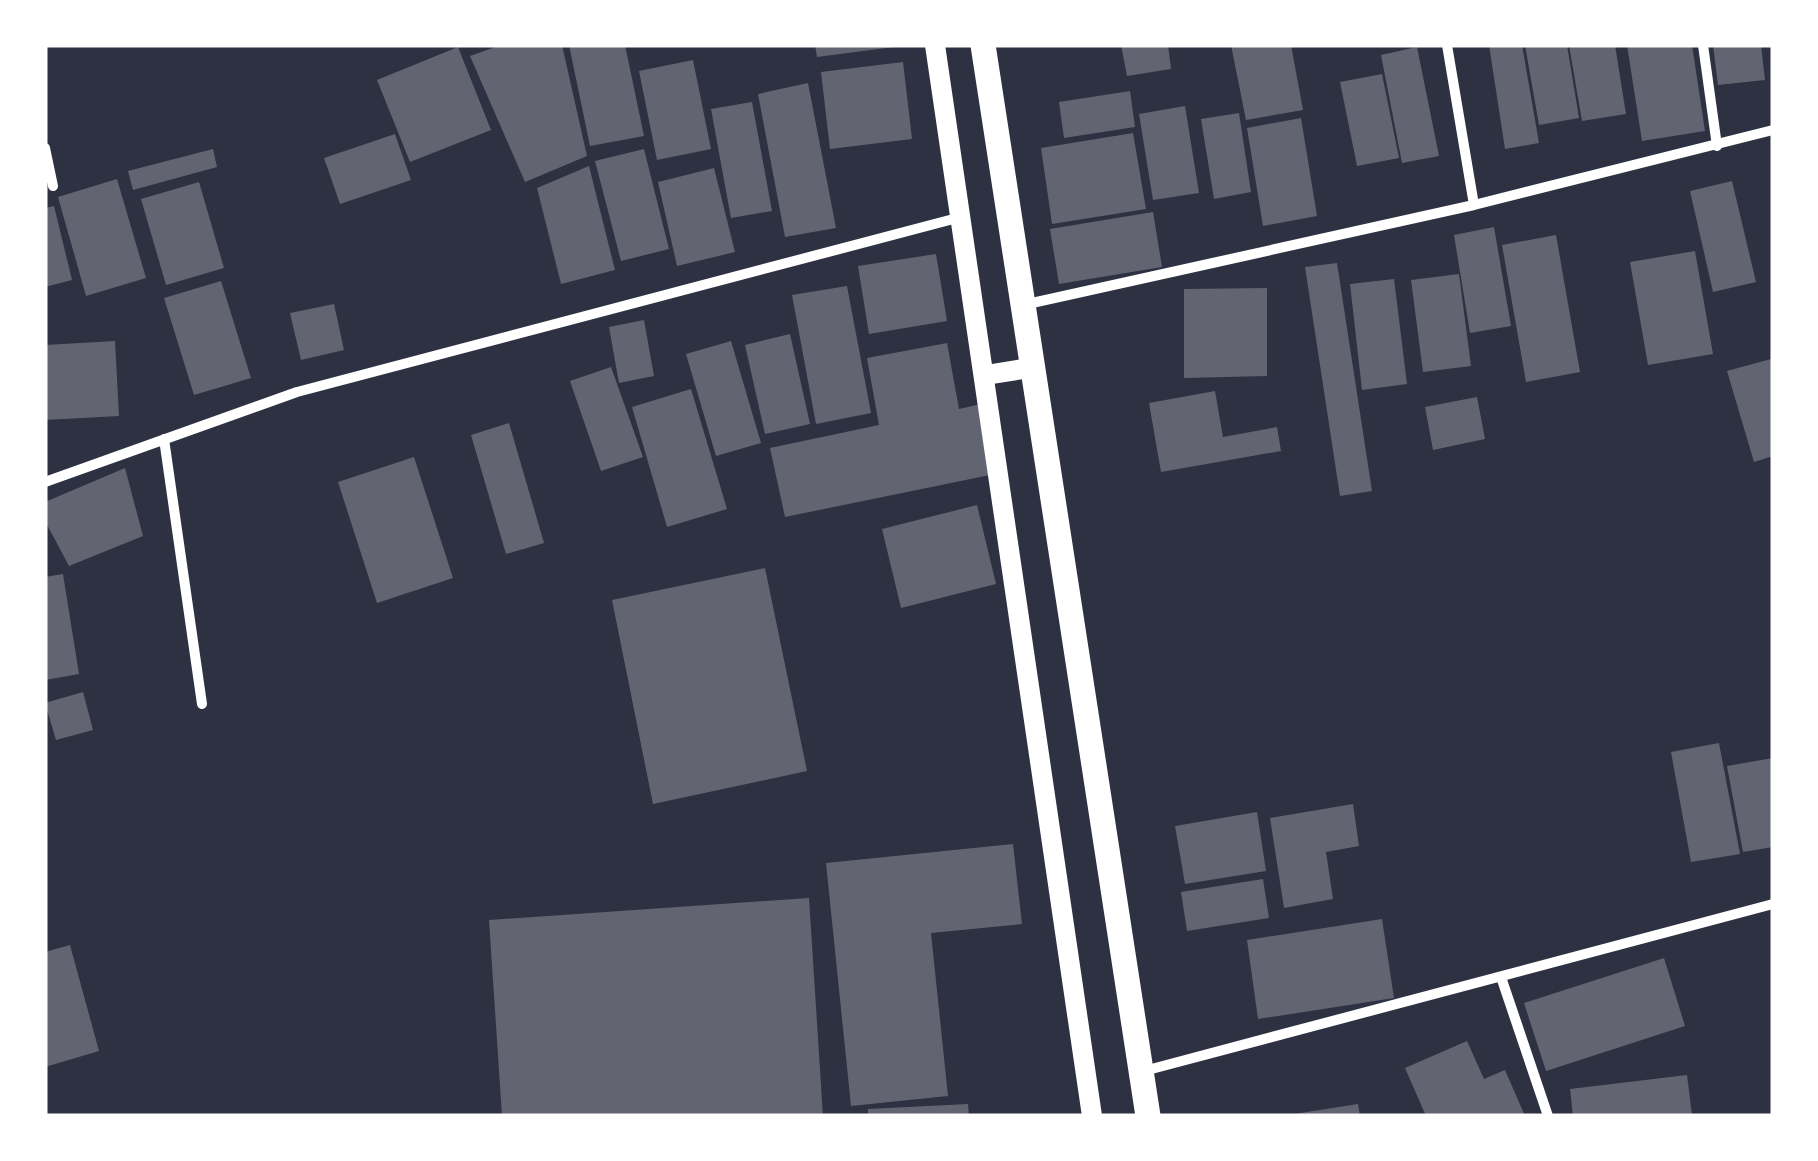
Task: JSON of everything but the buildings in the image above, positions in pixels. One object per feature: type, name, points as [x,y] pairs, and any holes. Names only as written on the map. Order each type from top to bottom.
[{"type":"main road","points":[[935,45],[1092,1116]]},
{"type":"main road","points":[[983,45],[1148,1116]]},
{"type":"main road","points":[[986,376],[1035,367]]},
{"type":"street","points":[[1447,45],[1474,206]]},
{"type":"street","points":[[1703,45],[1717,146]]},
{"type":"street","points":[[1022,305],[1474,206],[1773,130]]},
{"type":"street","points":[[45,148],[53,186]]},
{"type":"street","points":[[45,482],[296,392],[962,217]]},
{"type":"street","points":[[164,439],[202,704]]},
{"type":"street","points":[[1144,1071],[1773,904]]},
{"type":"street","points":[[1502,977],[1548,1116]]}]
